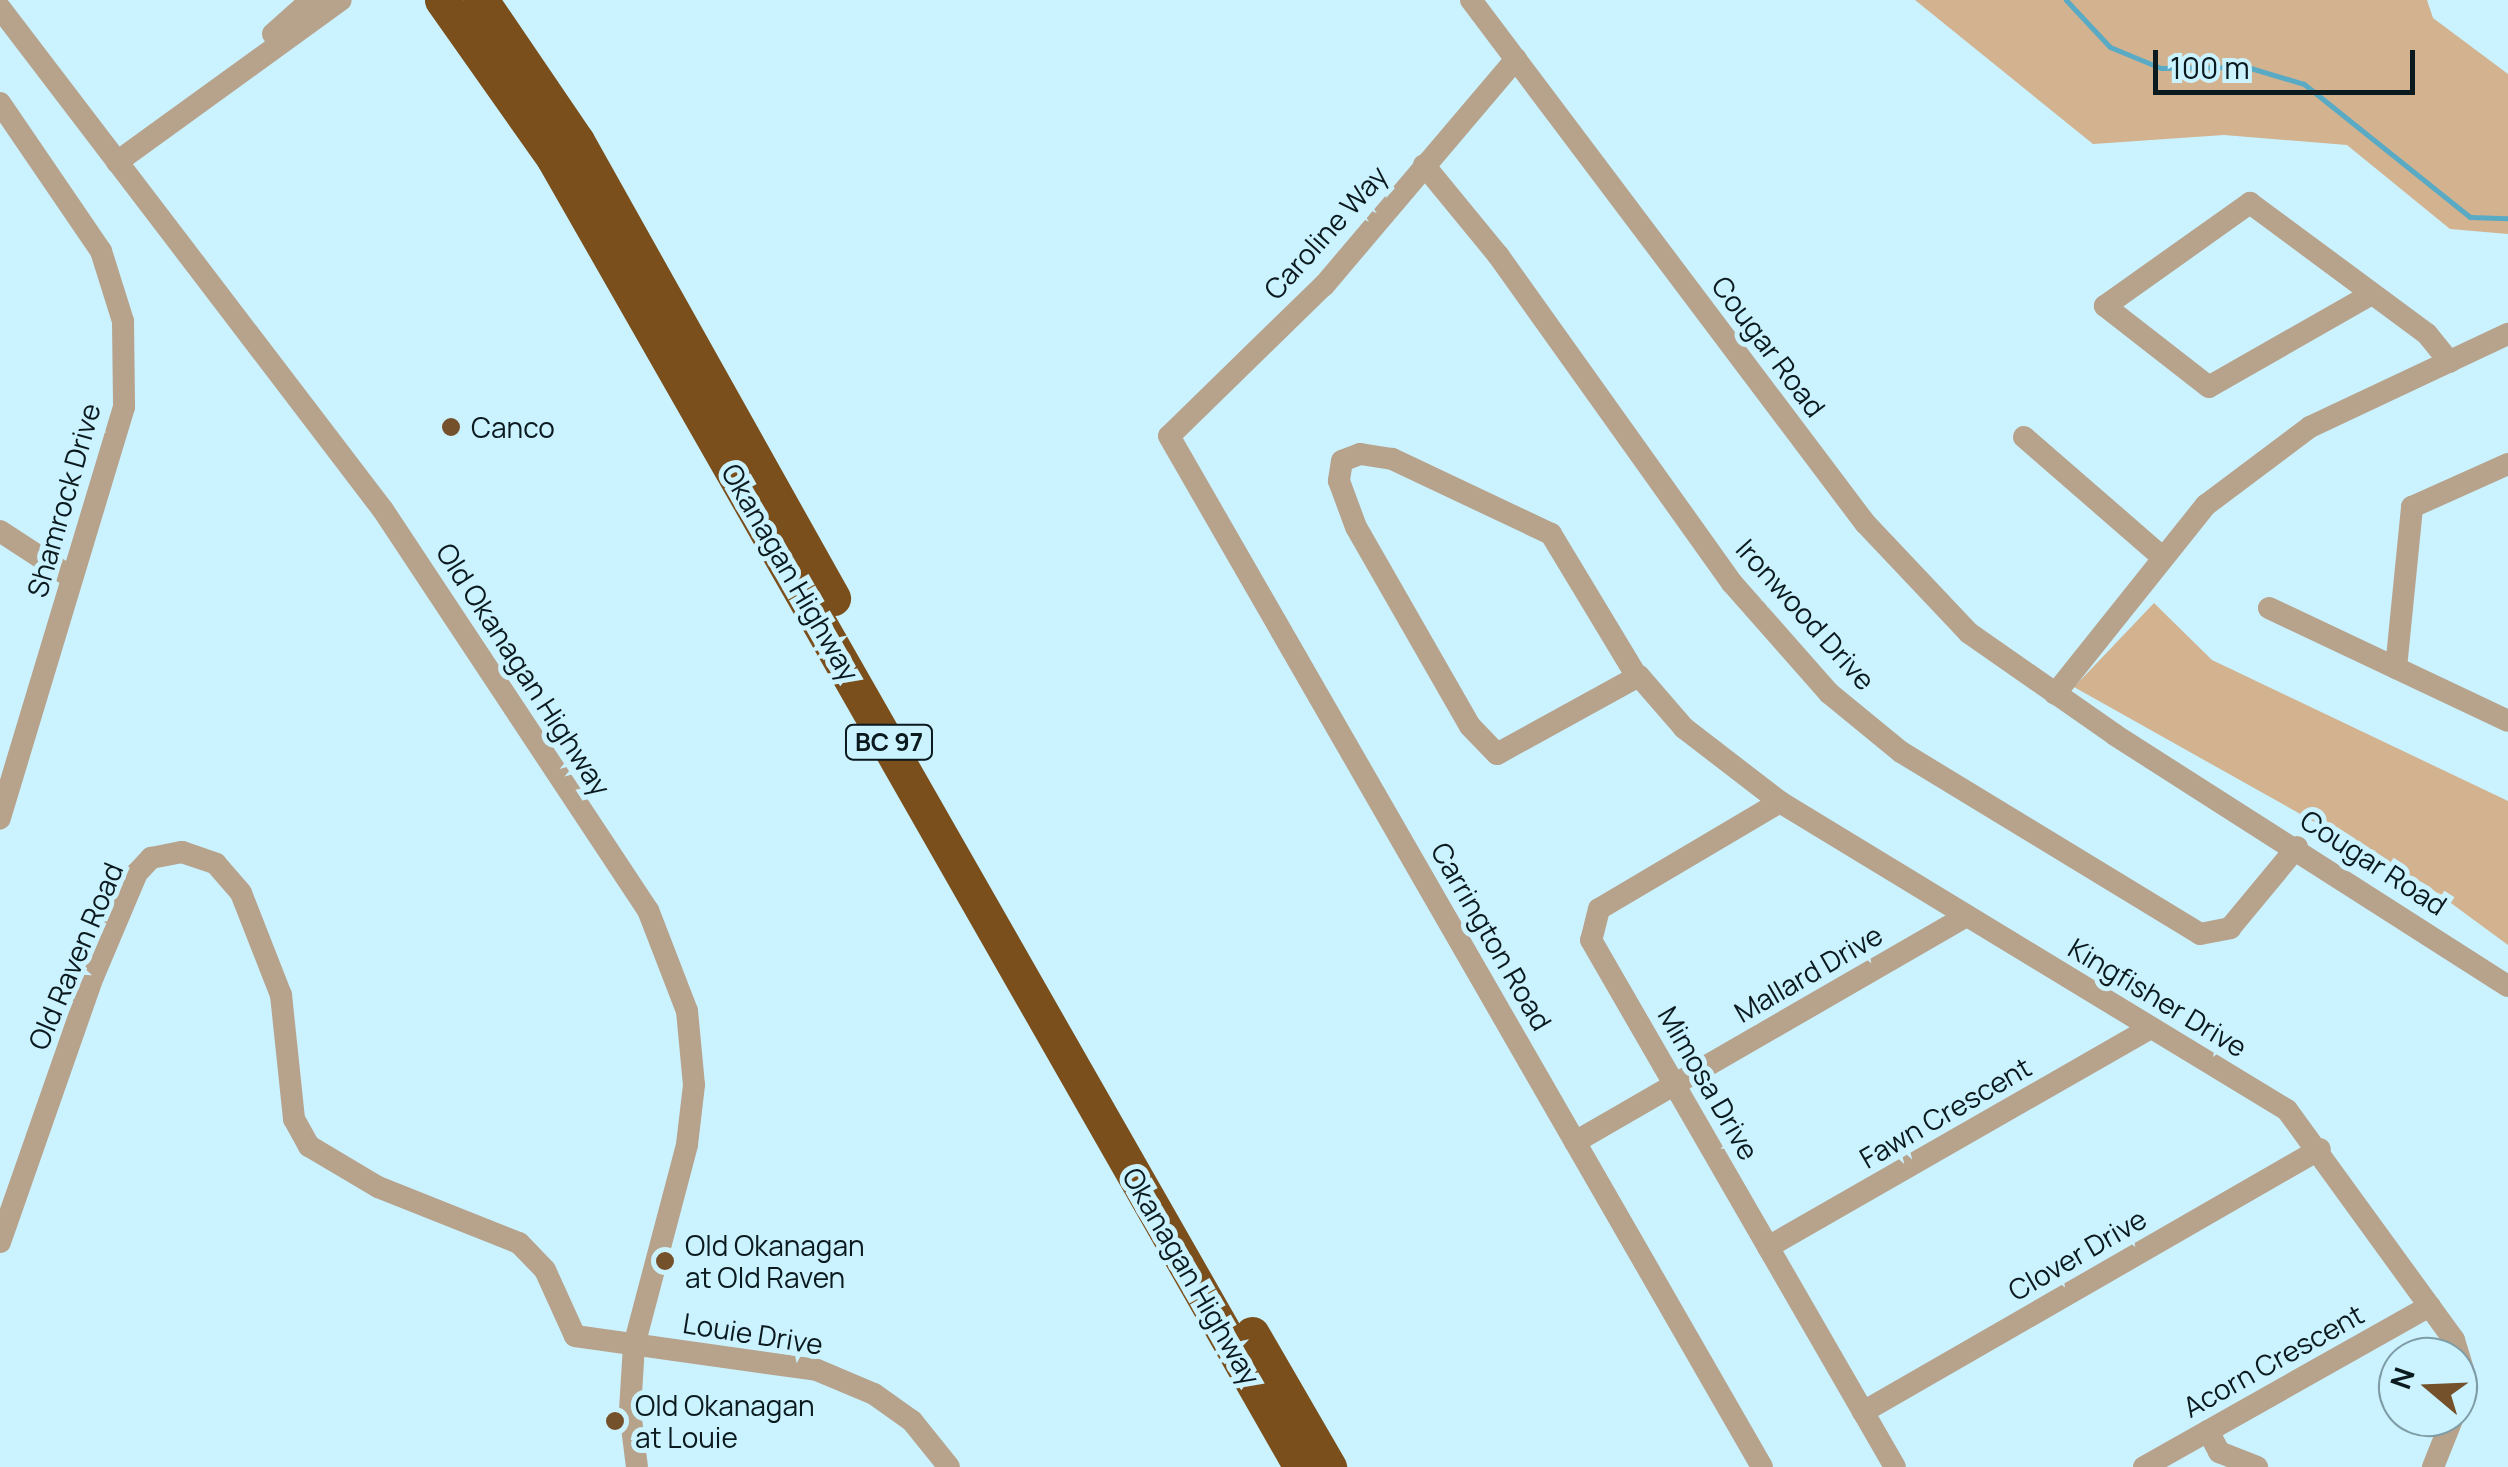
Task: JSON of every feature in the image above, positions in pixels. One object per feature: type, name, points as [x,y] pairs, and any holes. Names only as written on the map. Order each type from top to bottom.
[{"type":"highway","points":[[492,0],[521,54]]},
{"type":"highway","name":"Okanagan Highway","points":[[461,6],[521,54],[720,390],[1329,1467]]},
{"type":"highway","name":"Okanagan Highway","points":[[461,6],[564,175],[1301,1467]]},
{"type":"street","points":[[242,68],[311,0]]},
{"type":"street","points":[[117,162],[341,0]]},
{"type":"street","points":[[426,0],[461,6]]},
{"type":"street","name":"Cougar Road","points":[[1471,0],[1907,574],[1968,634],[2508,986]]},
{"type":"street","name":"Old Okanagan Highway","points":[[0,8],[383,510],[648,910],[687,1010],[694,1085],[687,1145],[634,1345],[630,1411],[637,1467]]},
{"type":"street","name":"Caroline Way","points":[[1169,436],[1324,285],[1516,58]]},
{"type":"street","name":"Shamrock Drive","points":[[0,103],[100,251],[123,320],[124,407],[0,819]]},
{"type":"street","name":"Ironwood Drive","points":[[1424,166],[1498,255],[1732,583],[1829,694],[1901,752],[2200,934],[2230,928],[2297,848]]},
{"type":"street","points":[[2370,295],[2209,387],[2105,306],[2250,203],[2426,334],[2450,362]]},
{"type":"street","points":[[2055,694],[2206,504],[2310,427],[2508,334]]},
{"type":"street","name":"Carrington Road","points":[[1169,436],[1762,1467]]},
{"type":"street","points":[[2024,437],[2163,558]]},
{"type":"street","name":"Kingfisher Drive","points":[[1636,674],[1551,534],[1392,458],[1360,454],[1342,461],[1339,481],[1356,527],[1470,726],[1496,754],[1639,676],[1704,745],[1780,802],[2287,1110],[2320,1149],[2452,1337]]},
{"type":"street","points":[[2396,668],[2412,507],[2508,464]]},
{"type":"street","points":[[0,531],[72,578]]},
{"type":"street","points":[[2269,608],[2508,720]]},
{"type":"street","name":"Mimosa Drive","points":[[1780,802],[1600,909],[1592,924],[1591,940],[1895,1467]]},
{"type":"street","name":"Old Raven Road","points":[[0,1242],[92,977],[137,874],[151,858],[182,852],[216,864],[241,893],[281,994],[294,1119],[310,1146],[378,1187],[519,1244],[545,1270],[575,1336],[634,1345]]},
{"type":"street","name":"Mallard Drive","points":[[1575,1142],[1966,916]]},
{"type":"street","name":"Fawn Crescent","points":[[1768,1247],[2152,1028]]},
{"type":"street","name":"Clover Drive","points":[[1863,1412],[2320,1149]]},
{"type":"street","name":"Acorn Crescent","points":[[2144,1467],[2430,1306]]},
{"type":"street","name":"Louie Drive","points":[[634,1345],[817,1370],[874,1394],[912,1421],[949,1467]]},
{"type":"street","points":[[2208,1431],[2219,1452],[2258,1467]]},
{"type":"street","points":[[2434,1467],[2445,1437]]},
{"type":"shaded area","points":[[1915,0],[2427,0],[2433,18],[2508,74],[2508,234],[2450,229],[2347,145],[2224,135],[2093,144]]},
{"type":"shaded area","points":[[2154,603],[2212,660],[2508,801],[2508,945],[2425,884],[2074,687]]},
{"type":"waterway","points":[[2066,0],[2110,47],[2161,68],[2247,67],[2304,84],[2470,217],[2508,218]]},
{"type":"place","name":"Canco","points":[[451,427]]},
{"type":"place","name":"Old Okanagan at Old Raven","points":[[665,1261]]},
{"type":"place","name":"Old Okanagan at Louie","points":[[615,1421]]}]
